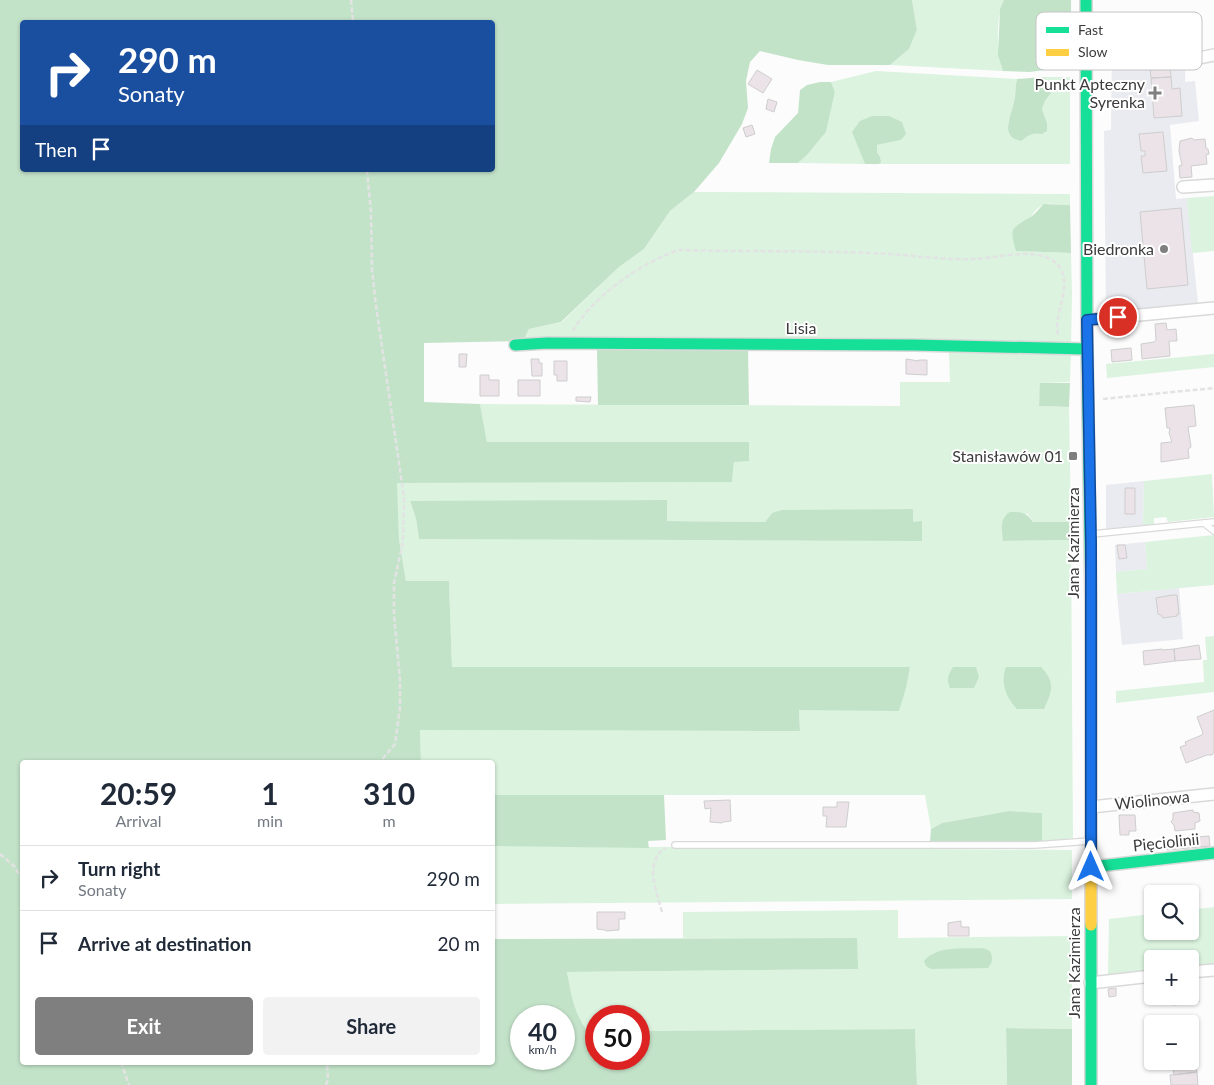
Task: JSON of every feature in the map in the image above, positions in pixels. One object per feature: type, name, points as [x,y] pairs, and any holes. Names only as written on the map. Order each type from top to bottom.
[{"type":"main road","name":"Jana Kazimierza","points":[[1086,70],[1087,349],[1091,534],[1090,983],[1092,1085]]},
{"type":"main road","name":"Lisia","points":[[515,345],[567,343],[904,345],[1087,349]]},
{"type":"main road","name":"Pięciolinii","points":[[1091,867],[1214,853]]},
{"type":"street","points":[[1183,187],[1214,184]]},
{"type":"street","points":[[1087,320],[1214,308]]},
{"type":"street","name":"Wiolinowa","points":[[1091,807],[1214,794]]},
{"type":"street","points":[[1199,971],[1214,970]]},
{"type":"street","points":[[1090,983],[1144,977]]},
{"type":"lane","points":[[1091,534],[1214,522]]},
{"type":"lane","points":[[1204,523],[1213,530]]},
{"type":"lane","points":[[675,845],[1035,845],[1091,841]]},
{"type":"path","points":[[351,0],[353,20]]},
{"type":"path","points":[[367,172],[375,297],[404,497],[403,542],[394,591],[400,708],[395,744],[382,760]]},
{"type":"path","points":[[567,343],[579,320],[593,304],[632,273],[663,255],[679,250],[888,254],[953,259],[1032,254],[1047,256],[1064,274],[1065,287],[1056,325],[1062,348]]},
{"type":"path","points":[[1103,399],[1214,388]]},
{"type":"path","points":[[662,912],[653,878],[653,868],[655,859],[662,851],[675,845]]},
{"type":"path","points":[[0,854],[14,866],[20,876]]},
{"type":"path","points":[[122,1065],[129,1085]]},
{"type":"path","points":[[326,1085],[328,1079],[327,1065]]},
{"type":"shaded area","points":[[1112,70],[1185,70],[1185,82],[1195,81],[1199,121],[1170,125],[1176,199],[1187,198],[1198,303],[1196,305],[1106,314],[1104,131],[1111,130]]},
{"type":"shaded area","points":[[1144,481],[1143,526],[1106,529],[1106,485]]},
{"type":"shaded area","points":[[1145,542],[1147,569],[1116,572],[1115,545]]},
{"type":"shaded area","points":[[1179,588],[1183,639],[1122,645],[1117,594]]},
{"type":"green space","points":[[0,0],[912,0],[917,30],[909,49],[890,65],[828,65],[760,51],[750,62],[746,81],[748,108],[742,124],[719,163],[694,192],[670,211],[644,249],[619,267],[561,322],[529,329],[523,341],[424,343],[424,402],[480,404],[487,442],[749,442],[749,461],[734,462],[732,482],[397,483],[399,539],[406,581],[449,581],[452,667],[910,667],[899,711],[799,710],[800,731],[420,730],[421,760],[20,760],[20,1065],[495,1065],[495,939],[857,938],[858,969],[567,972],[575,1005],[510,1005],[510,1070],[575,1070],[575,1006],[585,1027],[585,1070],[650,1070],[650,1031],[915,1029],[917,1085],[0,1085]]},
{"type":"green space","points":[[912,0],[1004,0],[998,26],[999,54],[1003,71],[890,65],[909,49],[917,30]]},
{"type":"green space","points":[[1004,0],[1071,0],[1071,12],[1036,12],[1036,70],[1046,70],[1029,72],[1003,71],[998,55],[1000,9]]},
{"type":"green space","points":[[876,71],[1017,79],[1014,102],[1008,122],[1009,134],[1021,135],[1033,133],[1047,123],[1042,109],[1051,93],[1044,77],[1070,77],[1070,164],[879,164],[880,159],[877,145],[901,140],[901,122],[861,153],[865,164],[798,163],[826,132],[835,92],[831,82]]},
{"type":"green space","points":[[1044,77],[1051,93],[1042,109],[1047,123],[1047,131],[1042,134],[1031,134],[1021,141],[1014,139],[1008,131],[1008,125],[1015,99],[1017,79]]},
{"type":"green space","points":[[831,82],[835,92],[826,132],[798,163],[769,163],[775,137],[798,113],[800,90],[807,85]]},
{"type":"green space","points":[[872,116],[889,116],[902,122],[906,134],[901,140],[877,145],[877,152],[881,162],[879,164],[865,164],[852,132],[860,121]]},
{"type":"green space","points":[[694,192],[1070,194],[1070,205],[1046,204],[1040,206],[1035,211],[1027,224],[1016,251],[1071,253],[1071,347],[523,341],[529,329],[562,322],[619,267],[644,249],[670,211]]},
{"type":"green space","points":[[1214,196],[1214,251],[1192,253],[1187,198]]},
{"type":"green space","points":[[1044,204],[1070,205],[1071,253],[1016,251],[1012,234],[1013,230]]},
{"type":"green space","points":[[597,348],[748,349],[749,405],[598,405]]},
{"type":"green space","points":[[950,350],[1071,352],[1070,382],[1041,383],[1039,406],[1069,407],[1071,522],[1033,522],[1027,513],[1003,541],[1071,540],[1073,838],[1042,842],[1042,813],[1009,811],[942,823],[931,829],[925,795],[495,795],[495,760],[421,760],[420,730],[800,731],[799,710],[899,710],[910,667],[452,667],[449,581],[406,581],[399,539],[396,483],[732,482],[734,462],[749,442],[487,442],[480,404],[900,406],[900,382],[950,382]],"holes":[[[667,500],[667,521],[765,522],[772,513],[913,509],[913,522],[922,522],[419,539],[416,519],[410,502]]]},
{"type":"green space","points":[[1214,354],[1214,367],[1107,378],[1106,364]]},
{"type":"green space","points":[[1040,383],[1070,383],[1069,407],[1039,406]]},
{"type":"green space","points":[[1212,474],[1214,517],[1168,522],[1166,517],[1154,518],[1154,524],[1143,526],[1144,481]]},
{"type":"green space","points":[[667,500],[667,521],[765,522],[772,513],[782,510],[913,509],[913,522],[922,521],[922,541],[419,539],[416,519],[410,501]]},
{"type":"green space","points":[[1010,512],[1023,513],[1033,522],[1071,522],[1071,540],[1003,541],[1003,521]]},
{"type":"green space","points":[[1214,535],[1214,585],[1117,594],[1116,572],[1147,569],[1145,542]]},
{"type":"green space","points":[[1214,636],[1214,692],[1116,703],[1116,691],[1204,682],[1203,660],[1207,660],[1205,637]]},
{"type":"green space","points":[[953,667],[976,667],[979,677],[974,688],[950,688],[948,677]]},
{"type":"green space","points":[[1006,667],[1041,667],[1051,683],[1051,692],[1044,709],[1017,709],[1005,690],[1004,673]]},
{"type":"green space","points":[[495,795],[664,795],[666,840],[648,841],[649,848],[495,846]]},
{"type":"green space","points":[[1009,811],[1042,813],[1042,842],[930,841],[931,829],[942,823]]},
{"type":"green space","points":[[495,846],[1072,850],[1072,899],[495,904]]},
{"type":"green space","points":[[1214,907],[1214,964],[1199,966],[1199,950],[1144,950],[1144,972],[1108,976],[1109,919],[1144,915],[1144,940],[1199,940],[1199,909]]},
{"type":"green space","points":[[898,910],[898,938],[1072,936],[1072,1029],[1006,1028],[1007,1085],[917,1085],[915,1029],[650,1031],[650,1005],[585,1005],[585,1027],[574,1003],[567,972],[857,969],[857,938],[683,938],[683,912]]},
{"type":"green space","points":[[983,948],[990,951],[992,956],[992,962],[988,968],[931,969],[926,966],[924,961],[929,956],[943,950]]},
{"type":"green space","points":[[1006,1028],[1072,1029],[1072,1085],[1007,1085]]},
{"type":"building","points":[[757,70],[772,79],[763,93],[748,84]]},
{"type":"building","points":[[1150,70],[1170,70],[1171,77],[1151,78]]},
{"type":"building","points":[[1171,77],[1172,89],[1180,88],[1182,116],[1154,118],[1151,78]]},
{"type":"building","points":[[768,99],[777,102],[774,112],[766,109]]},
{"type":"building","points":[[752,125],[755,134],[746,137],[743,128]]},
{"type":"building","points":[[1163,132],[1167,171],[1143,173],[1141,156],[1145,156],[1145,151],[1141,151],[1139,134]]},
{"type":"building","points":[[1192,138],[1194,140],[1205,139],[1209,154],[1206,155],[1207,164],[1191,166],[1192,177],[1180,178],[1179,166],[1182,165],[1179,151],[1180,141]]},
{"type":"building","name":"Biedronka","points":[[1181,208],[1188,285],[1147,289],[1140,212]]},
{"type":"building","points":[[1166,323],[1167,330],[1176,329],[1177,341],[1169,341],[1170,356],[1142,359],[1141,344],[1154,342],[1156,340],[1155,324]]},
{"type":"building","points":[[1131,348],[1132,360],[1112,362],[1111,350]]},
{"type":"building","points":[[459,354],[467,354],[466,367],[459,367]]},
{"type":"building","points":[[531,359],[539,359],[539,363],[542,363],[542,376],[532,376]]},
{"type":"building","points":[[906,359],[927,360],[927,375],[906,374]]},
{"type":"building","points":[[554,361],[567,361],[567,381],[557,381],[557,375],[554,375]]},
{"type":"building","points":[[480,375],[489,375],[489,380],[499,380],[499,396],[480,396]]},
{"type":"building","points":[[518,380],[540,380],[540,396],[518,396]]},
{"type":"building","points":[[576,397],[591,397],[590,402],[576,401]]},
{"type":"building","points":[[1194,405],[1196,426],[1188,427],[1191,447],[1188,449],[1189,458],[1161,462],[1161,443],[1172,442],[1169,433],[1170,428],[1167,428],[1165,408]]},
{"type":"building","points":[[1125,488],[1135,488],[1135,514],[1125,514]]},
{"type":"building","points":[[1117,545],[1125,545],[1127,558],[1119,559]]},
{"type":"building","points":[[1177,595],[1179,614],[1163,618],[1158,614],[1156,598]]},
{"type":"building","points":[[1199,645],[1201,659],[1175,661],[1174,649]]},
{"type":"building","points":[[1174,649],[1175,661],[1144,665],[1143,651]]},
{"type":"building","points":[[1214,710],[1214,752],[1212,755],[1186,763],[1180,747],[1186,745],[1185,742],[1202,735],[1197,717]]},
{"type":"building","points":[[730,800],[731,821],[722,823],[710,822],[711,808],[705,809],[704,801]]},
{"type":"building","points":[[837,802],[849,802],[846,827],[826,827],[827,816],[823,816],[823,807],[837,807]]},
{"type":"building","points":[[1193,810],[1193,812],[1199,813],[1200,821],[1195,823],[1195,829],[1175,831],[1174,825],[1171,822],[1173,813]]},
{"type":"building","points":[[1119,815],[1135,815],[1136,831],[1129,831],[1129,835],[1120,835]]},
{"type":"building","points":[[1209,836],[1210,846],[1167,850],[1166,840]]},
{"type":"building","points":[[597,912],[625,912],[625,919],[619,919],[619,930],[606,931],[597,929]]},
{"type":"building","points":[[961,921],[961,927],[969,927],[969,936],[948,936],[948,923]]},
{"type":"building","points":[[1116,988],[1116,996],[1109,997],[1108,989]]},
{"type":"building","points":[[1173,1070],[1197,1070],[1197,1072],[1174,1075]]},
{"type":"building","points":[[1197,1072],[1198,1085],[1171,1085],[1170,1075]]},
{"type":"traffic: fast","points":[[1086,0],[1086,12]]},
{"type":"traffic: fast","points":[[1086,70],[1087,349],[1091,604]]},
{"type":"traffic: fast","points":[[515,345],[547,343],[914,345],[1087,349]]},
{"type":"traffic: fast","points":[[1091,867],[1214,853]]},
{"type":"traffic: fast","points":[[1091,925],[1091,1085]]},
{"type":"traffic: slow","points":[[1091,604],[1091,925]]},
{"type":"place","name":"Punkt Apteczny Syrenka","points":[[1155,93]]},
{"type":"place","name":"Biedronka","points":[[1164,249]]},
{"type":"place","name":"Stanisławów 01","points":[[1073,456]]},
{"type":"route","points":[[1091,867],[1091,543],[1087,320],[1118,317]]}]
